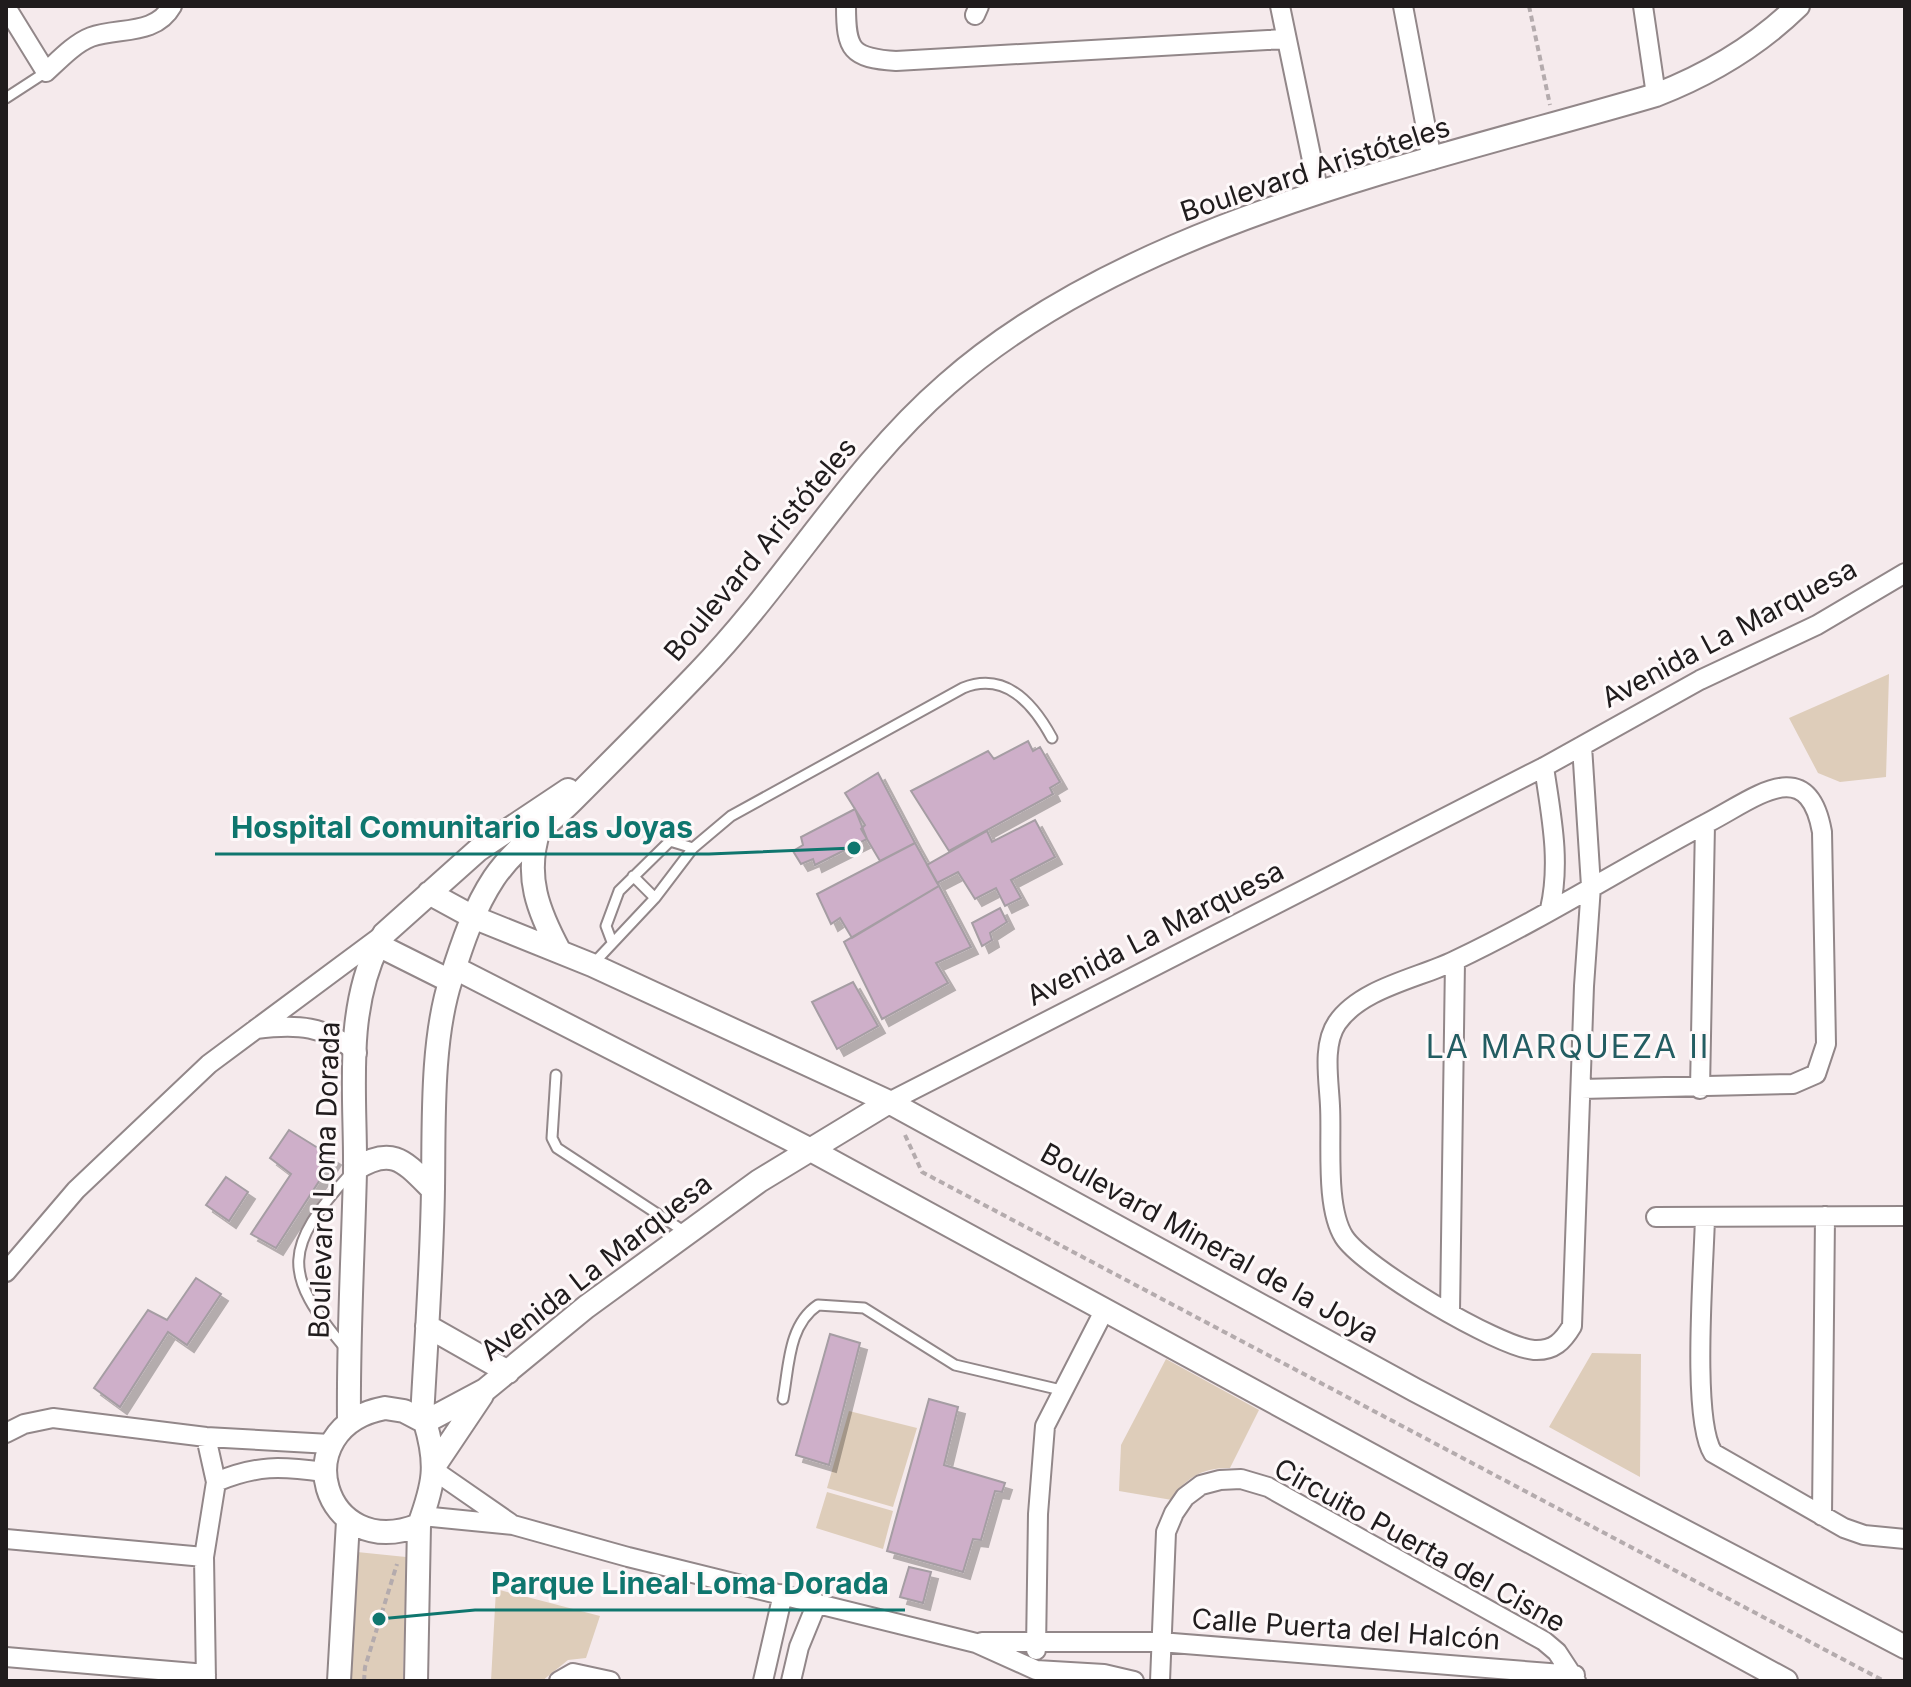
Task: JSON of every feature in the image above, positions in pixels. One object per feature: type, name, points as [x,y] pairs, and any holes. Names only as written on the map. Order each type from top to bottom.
[{"type":"street","points":[[6,7],[46,72],[91,37],[141,29],[167,15],[172,6]]},
{"type":"street","points":[[846,6],[849,44],[857,54],[871,59],[896,61],[1285,39]]},
{"type":"street","points":[[1280,6],[1319,194]]},
{"type":"street","points":[[1403,6],[1432,160]]},
{"type":"street","points":[[1643,6],[1656,95]]},
{"type":"street","name":"Boulevard Aristóteles","points":[[473,917],[496,875],[705,666],[904,424],[949,381],[1015,333],[1090,287],[1239,219],[1656,95],[1689,82],[1751,47],[1798,6]]},
{"type":"street","name":"Avenida La Marquesa","points":[[424,1420],[485,1390],[533,1349],[685,1232],[889,1102],[1544,767],[1700,680],[1817,625],[1896,582],[1905,573]]},
{"type":"street","points":[[1581,1089],[1700,1089],[1807,1081],[1823,1062],[1826,1044],[1822,832],[1811,797],[1800,788],[1785,786],[1705,824],[1591,886],[1455,961],[1372,996],[1351,1009],[1338,1022],[1329,1055],[1334,1205],[1343,1236],[1369,1262],[1491,1335],[1536,1350],[1563,1342],[1572,1326],[1584,986],[1591,886],[1582,746]]},
{"type":"street","points":[[1544,767],[1556,848],[1550,909]]},
{"type":"street","name":"Boulevard Aristóteles","points":[[429,893],[508,827],[597,772]]},
{"type":"street","points":[[1700,1089],[1705,824]]},
{"type":"street","points":[[539,830],[533,852],[534,894],[539,913],[560,952]]},
{"type":"street","points":[[416,1681],[420,1521],[435,1468],[424,1420],[433,1112],[444,1007],[473,917],[429,893]]},
{"type":"street","name":"Boulevard Loma Dorada","points":[[349,1421],[348,1352],[355,1169],[352,1096],[364,974],[381,940],[429,893]]},
{"type":"street","name":"Boulevard Mineral de la Joya","points":[[473,917],[592,965],[889,1102],[1415,1390],[1905,1647]]},
{"type":"street","points":[[6,1272],[112,1153],[209,1064],[381,940],[811,1150],[1784,1680]]},
{"type":"street","points":[[1450,1312],[1455,961]]},
{"type":"street","points":[[253,1030],[304,1026],[340,1038],[357,1053]]},
{"type":"street","points":[[355,1169],[372,1158],[388,1155],[398,1159],[433,1190]]},
{"type":"street","points":[[1822,1516],[1825,1216]]},
{"type":"street","points":[[1656,1217],[1905,1216]]},
{"type":"street","points":[[1705,1217],[1701,1409],[1706,1442],[1713,1453],[1730,1466],[1822,1516],[1864,1535],[1905,1539]]},
{"type":"street","points":[[1036,1675],[1041,1463],[1045,1426],[1104,1311]]},
{"type":"street","points":[[427,1326],[508,1372]]},
{"type":"street","name":"Avenida La Marquesa","points":[[435,1468],[485,1390]]},
{"type":"street","points":[[424,1420],[385,1408],[366,1412],[349,1421],[330,1444],[324,1472],[331,1499],[348,1521],[383,1534],[402,1532],[420,1521],[513,1525],[628,1557],[976,1643],[1036,1675],[1104,1674],[1134,1681]]},
{"type":"street","points":[[6,1433],[24,1424],[53,1418],[206,1437],[330,1444]]},
{"type":"street","points":[[6,1657],[206,1677],[204,1557],[216,1482],[207,1457],[206,1437]]},
{"type":"street","points":[[216,1482],[246,1469],[267,1466],[324,1472]]},
{"type":"street","points":[[435,1468],[513,1525]]},
{"type":"street","name":"Circuito Puerta del Cisne","points":[[1160,1681],[1166,1532],[1185,1497],[1201,1485],[1241,1479],[1268,1487],[1544,1641],[1576,1678]]},
{"type":"street","points":[[339,1681],[348,1521]]},
{"type":"street","points":[[6,1539],[204,1557]]},
{"type":"street","points":[[763,1681],[783,1594]]},
{"type":"street","points":[[791,1681],[799,1647],[817,1603]]},
{"type":"street","points":[[976,1643],[1036,1640],[1079,1644],[1160,1642]]},
{"type":"street","name":"Calle Puerta del Halcón","points":[[1160,1642],[1576,1678]]},
{"type":"street","points":[[559,1681],[573,1673],[610,1681]]},
{"type":"lane","points":[[6,98],[46,72]]},
{"type":"lane","points":[[592,965],[655,898],[693,848],[731,816],[976,683],[1003,684],[1037,712],[1052,738]]},
{"type":"lane","points":[[612,942],[606,926],[612,906],[633,876],[670,841],[693,848]]},
{"type":"lane","points":[[633,876],[655,898]]},
{"type":"lane","points":[[556,1075],[552,1138],[557,1148],[685,1232]]},
{"type":"lane","points":[[348,1352],[305,1296],[298,1274],[299,1251],[306,1229],[324,1203],[355,1169]]},
{"type":"lane","points":[[783,1399],[794,1336],[802,1320],[818,1305],[864,1308],[955,1365],[1061,1390]]},
{"type":"path","points":[[1529,6],[1554,125]]},
{"type":"path","points":[[889,1102],[922,1172],[1884,1681]]},
{"type":"path","points":[[364,1681],[365,1667],[400,1554],[420,1549]]},
{"type":"shaded area","points":[[1889,674],[1886,777],[1840,782],[1818,773],[1789,718]]},
{"type":"shaded area","points":[[1592,1353],[1641,1354],[1640,1477],[1549,1427]]},
{"type":"shaded area","points":[[1166,1359],[1259,1410],[1230,1468],[1212,1469],[1196,1475],[1182,1486],[1172,1500],[1119,1491],[1121,1445]]},
{"type":"shaded area","points":[[849,1411],[917,1428],[893,1507],[827,1488]]},
{"type":"shaded area","points":[[827,1492],[893,1511],[883,1549],[816,1528]]},
{"type":"shaded area","points":[[357,1552],[406,1557],[403,1681],[351,1681]]},
{"type":"shaded area","points":[[496,1589],[600,1616],[586,1658],[568,1660],[542,1681],[491,1681]]},
{"type":"building","points":[[1028,741],[1033,751],[1040,747],[1060,782],[1050,788],[1053,794],[949,851],[911,791],[988,751],[994,759]]},
{"type":"building","points":[[878,773],[915,843],[880,861],[861,829],[865,825],[845,793]]},
{"type":"building","points":[[855,809],[867,839],[815,865],[813,859],[801,864],[793,851],[803,845],[801,837]]},
{"type":"building","points":[[1035,820],[1055,857],[1011,880],[1021,898],[1005,906],[996,888],[975,899],[958,872],[937,883],[927,865],[987,831],[992,842]]},
{"type":"building","points":[[915,843],[939,886],[852,938],[840,918],[831,924],[817,894]]},
{"type":"building","points":[[939,886],[971,947],[936,963],[948,983],[882,1019],[844,942]]},
{"type":"building","points":[[1000,908],[1007,922],[990,933],[992,940],[982,946],[972,923]]},
{"type":"building","points":[[853,982],[878,1026],[837,1049],[812,1002]]},
{"type":"building","points":[[289,1130],[334,1158],[276,1248],[251,1234],[291,1174],[270,1158]]},
{"type":"building","points":[[226,1177],[248,1192],[229,1221],[206,1205]]},
{"type":"building","points":[[196,1278],[221,1294],[187,1345],[168,1332],[120,1407],[94,1388],[148,1310],[167,1320]]},
{"type":"building","points":[[830,1334],[860,1343],[829,1465],[796,1455]]},
{"type":"building","points":[[929,1399],[958,1407],[944,1465],[1005,1483],[1002,1492],[995,1491],[981,1540],[973,1539],[963,1572],[887,1551]]},
{"type":"building","points":[[909,1567],[931,1572],[923,1603],[900,1597]]},
{"type":"place","name":"Hospital Comunitario Las Joyas","points":[[854,848]]},
{"type":"place","name":"Parque Lineal Loma Dorada","points":[[379,1619]]},
{"type":"district","name":"LA MARQUEZA II","points":[[1568,1047]]}]
